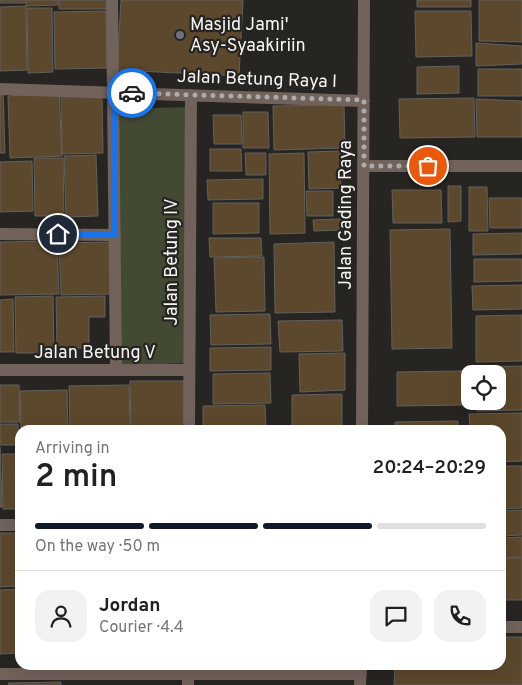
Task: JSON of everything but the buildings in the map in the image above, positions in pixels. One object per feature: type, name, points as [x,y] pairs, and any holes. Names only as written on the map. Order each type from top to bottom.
[{"type":"street","points":[[112,0],[116,370]]},
{"type":"street","name":"Jalan Gading Raya","points":[[362,425],[364,0]]},
{"type":"street","name":"Jalan Betung Raya I","points":[[0,89],[364,100]]},
{"type":"street","name":"Jalan Betung IV","points":[[189,425],[191,95]]},
{"type":"street","points":[[364,166],[522,166]]},
{"type":"street","points":[[0,234],[115,235]]},
{"type":"street","name":"Jalan Betung V","points":[[0,370],[189,370]]},
{"type":"street","points":[[0,525],[15,525]]},
{"type":"street","points":[[506,627],[522,628]]},
{"type":"street","points":[[0,674],[360,675]]},
{"type":"green space","points":[[189,107],[187,363],[120,366],[116,109]]},
{"type":"way so far","points":[[132,93],[364,100],[364,166],[428,166]]},
{"type":"place","name":"Masjid Jami' Asy-Syaakiriin","points":[[180,35]]},
{"type":"route","points":[[58,234],[115,235],[114,92],[132,93]]}]
